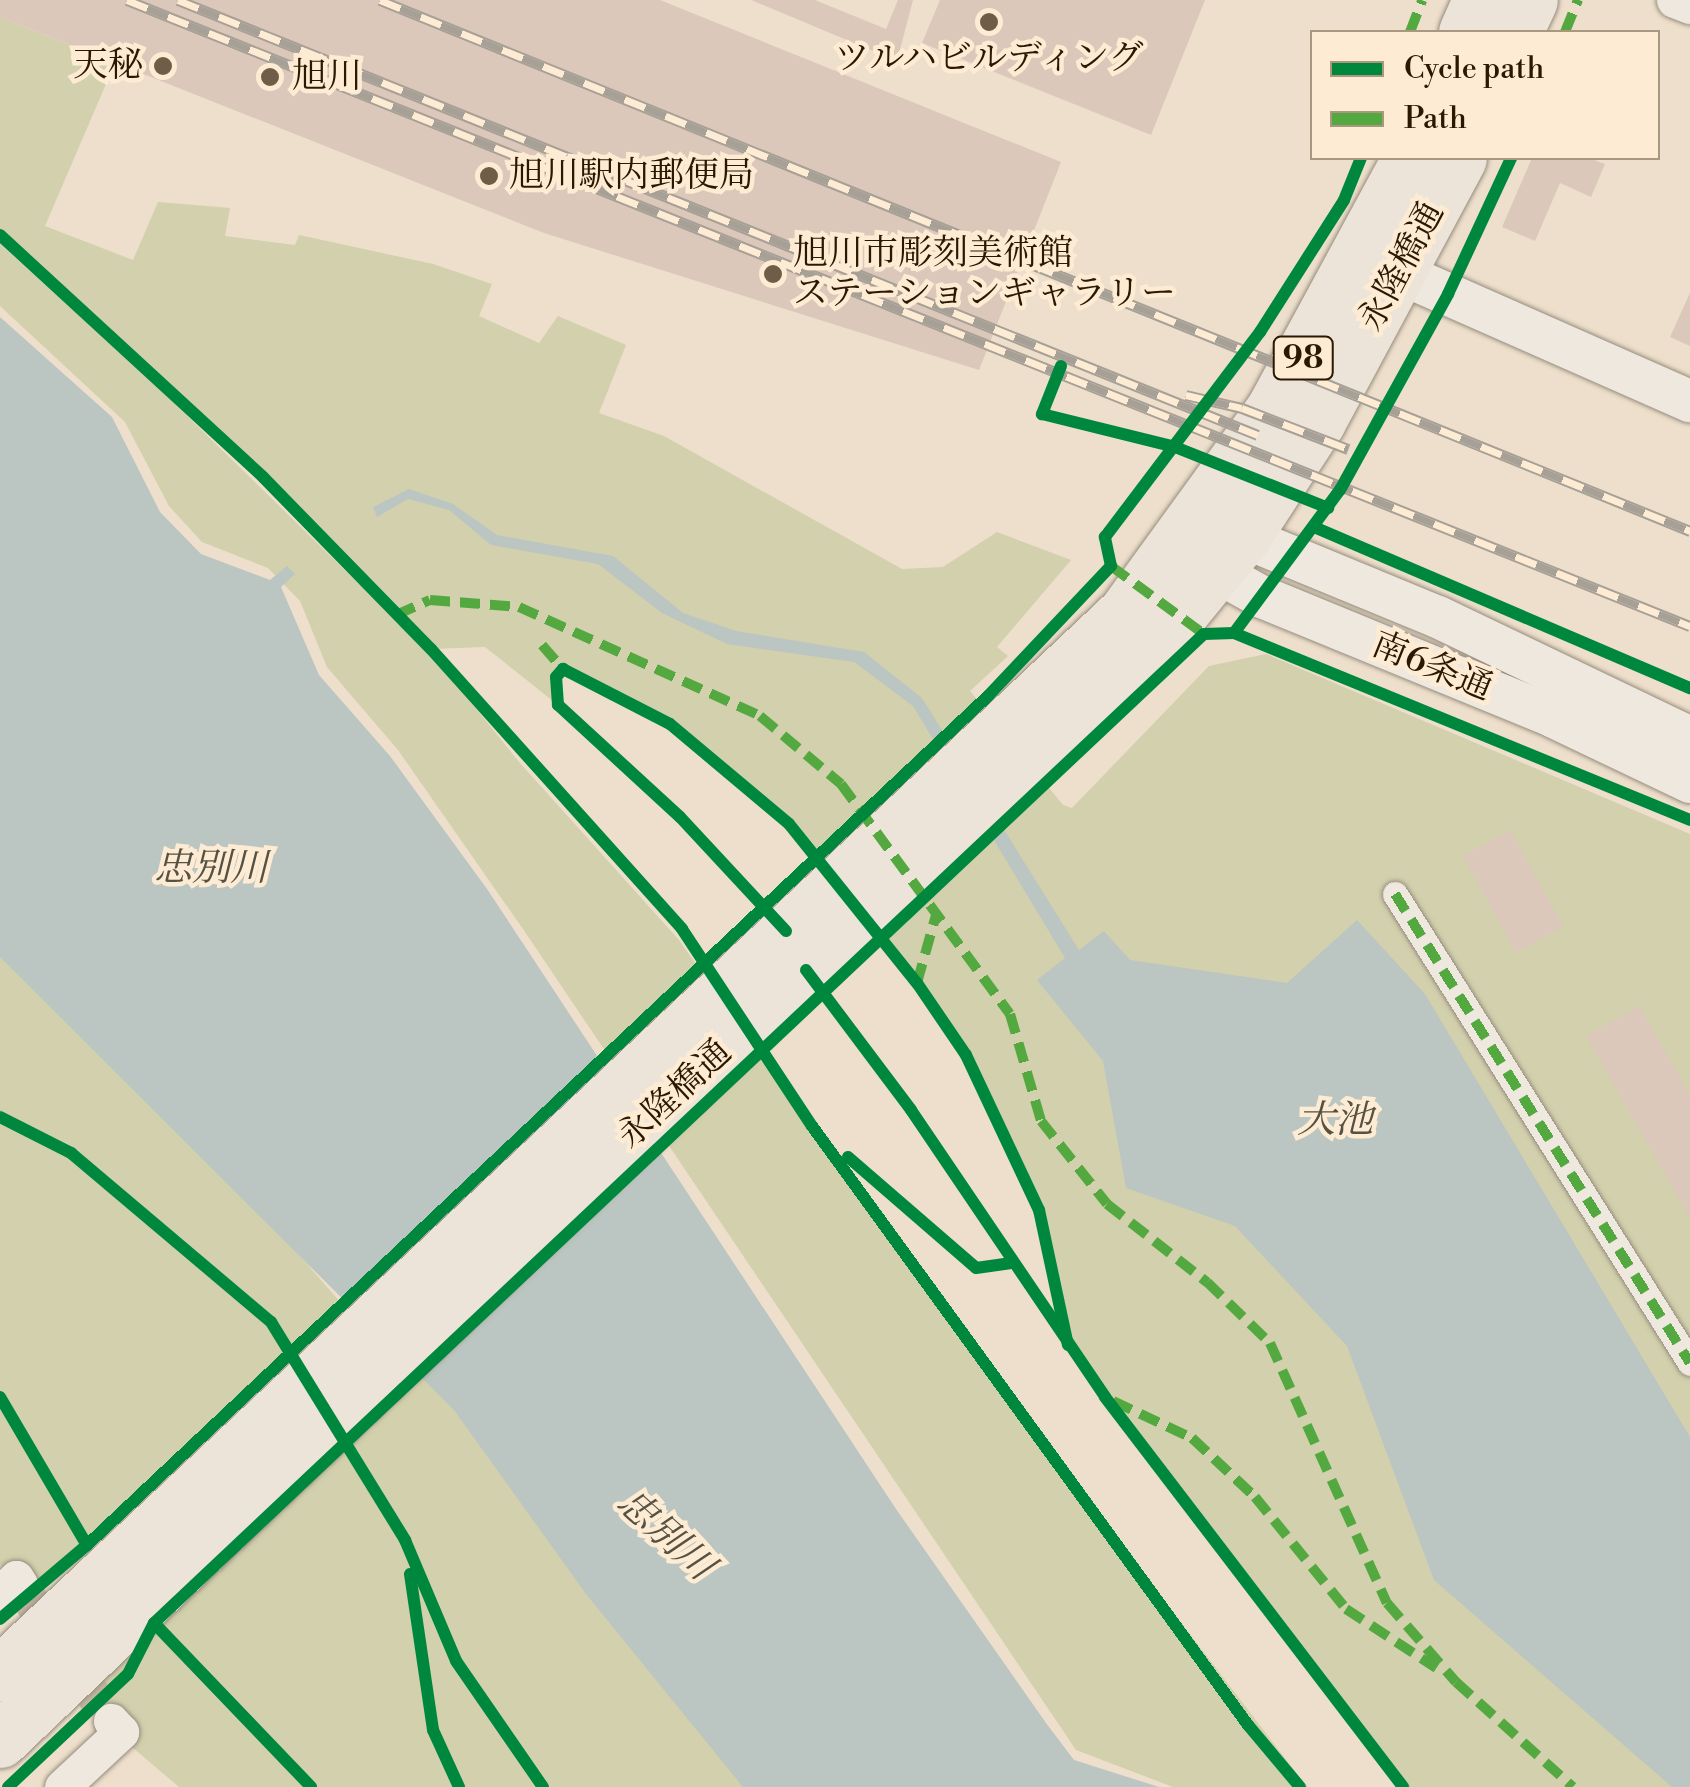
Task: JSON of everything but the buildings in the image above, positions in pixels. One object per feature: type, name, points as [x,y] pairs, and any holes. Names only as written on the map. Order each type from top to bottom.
[{"type":"main road","points":[[1467,30],[1480,0]]},
{"type":"main road","points":[[1517,30],[1530,0]]},
{"type":"main road","name":"永隆橋通","points":[[0,1674],[162,1547],[1022,740],[1126,612],[1208,544],[1318,421],[1381,265],[1409,160]]},
{"type":"main road","name":"永隆橋通","points":[[1381,265],[1457,160]]},
{"type":"main road","name":"永隆橋通","points":[[0,1740],[162,1547]]},
{"type":"street","points":[[1674,0],[1690,6]]},
{"type":"street","points":[[1381,265],[1690,401]]},
{"type":"street","name":"南6条通","points":[[1208,544],[1438,617],[1690,738]]},
{"type":"street","name":"南6条通","points":[[1208,544],[1690,782]]},
{"type":"street","points":[[1395,894],[1690,1363]]},
{"type":"street","points":[[62,1787],[120,1732],[111,1722]]},
{"type":"shaded area","points":[[0,17],[115,63],[45,226],[133,260],[158,202],[230,208],[225,236],[295,245],[299,235],[433,264],[492,284],[479,316],[539,343],[558,316],[626,345],[599,413],[664,436],[902,569],[943,567],[997,532],[1071,560],[997,647],[1008,656],[970,691],[1063,805],[1072,808],[1209,666],[1266,654],[1690,834],[1690,1787],[1403,1787],[1068,1345],[1039,1210],[966,1055],[917,982],[789,824],[670,724],[575,671],[557,677],[558,705],[485,647],[431,649],[263,477],[0,235]]},
{"type":"shaded area","points":[[0,244],[140,370],[438,661],[519,762],[679,940],[910,1268],[1307,1787],[1173,1787],[1076,1750],[523,929],[398,750],[327,667],[300,601],[268,568],[202,542],[169,506],[125,422],[0,306]]},
{"type":"shaded area","points":[[0,946],[186,1125],[341,1303],[22,1597],[0,1564]]},
{"type":"shaded area","points":[[428,1372],[753,1787],[179,1787],[78,1701]]},
{"type":"water","name":"忠別川","points":[[0,317],[112,417],[160,512],[201,554],[270,580],[287,566],[295,574],[281,587],[319,675],[390,756],[487,889],[896,1509],[1046,1723],[1074,1760],[1159,1787],[743,1787],[586,1594],[454,1410],[0,957]]},
{"type":"water","name":"大池","points":[[409,489],[453,504],[497,535],[613,556],[683,613],[736,631],[864,652],[922,698],[1079,950],[1104,931],[1130,960],[1287,983],[1357,920],[1425,994],[1690,1437],[1690,1787],[1672,1787],[1434,1580],[1347,1346],[1235,1226],[1126,1188],[1103,1061],[1037,980],[1065,958],[913,706],[854,662],[727,644],[662,613],[598,564],[491,545],[449,510],[408,499],[377,517],[373,507]]},
{"type":"tunnel","points":[[20,1584],[111,1721]]},
{"type":"railway","points":[[127,0],[1690,626]]},
{"type":"railway","points":[[178,0],[1258,435]]},
{"type":"railway","points":[[380,0],[1690,531]]},
{"type":"railway","points":[[1186,395],[1242,408],[1348,449]]},
{"type":"marked path","points":[[1411,30],[1422,0]]},
{"type":"marked path","points":[[1566,30],[1578,0]]},
{"type":"marked path","points":[[1111,566],[1204,634]]},
{"type":"marked path","points":[[396,615],[430,600],[519,607],[760,716],[841,784],[1010,1014],[1041,1121],[1107,1204],[1207,1282],[1270,1343],[1387,1603],[1456,1682],[1573,1787]]},
{"type":"marked path","points":[[542,645],[563,669]]},
{"type":"marked path","points":[[1395,894],[1690,1363]]},
{"type":"marked path","points":[[917,983],[936,915]]},
{"type":"marked path","points":[[1113,1401],[1192,1438],[1255,1497],[1346,1609],[1436,1668]]},
{"type":"cycle path","points":[[0,1619],[87,1545],[988,696],[1111,566],[1105,537],[1260,332],[1344,200],[1360,160]]},
{"type":"cycle path","points":[[1234,633],[1340,490],[1448,294],[1510,160]]},
{"type":"cycle path","points":[[0,235],[263,477],[431,649],[682,929],[812,1126],[1248,1725],[1300,1787]]},
{"type":"cycle path","points":[[1061,366],[1042,414],[1175,447],[1328,508]]},
{"type":"cycle path","points":[[1314,527],[1690,688]]},
{"type":"cycle path","points":[[8,1787],[128,1674],[154,1623],[1204,634],[1234,633],[1690,820]]},
{"type":"cycle path","points":[[786,931],[680,817],[558,705],[556,677],[563,669],[670,724],[789,824],[917,983],[966,1055],[1039,1210],[1068,1345]]},
{"type":"cycle path","points":[[806,970],[911,1110],[1105,1397],[1403,1787]]},
{"type":"cycle path","points":[[0,1117],[71,1153],[271,1322],[405,1540],[456,1661],[543,1787]]},
{"type":"cycle path","points":[[848,1157],[976,1268],[1010,1263]]},
{"type":"cycle path","points":[[0,1397],[87,1545]]},
{"type":"cycle path","points":[[410,1574],[433,1730],[459,1787]]},
{"type":"cycle path","points":[[154,1623],[311,1787]]},
{"type":"place","name":"ツルハビルディング","points":[[989,22]]},
{"type":"place","name":"天秘","points":[[163,66]]},
{"type":"place","name":"旭川","points":[[270,77]]},
{"type":"place","name":"旭川駅内郵便局","points":[[489,176]]},
{"type":"place","name":"旭川市彫刻美術館 ステーションギャラリー","points":[[773,274]]}]
